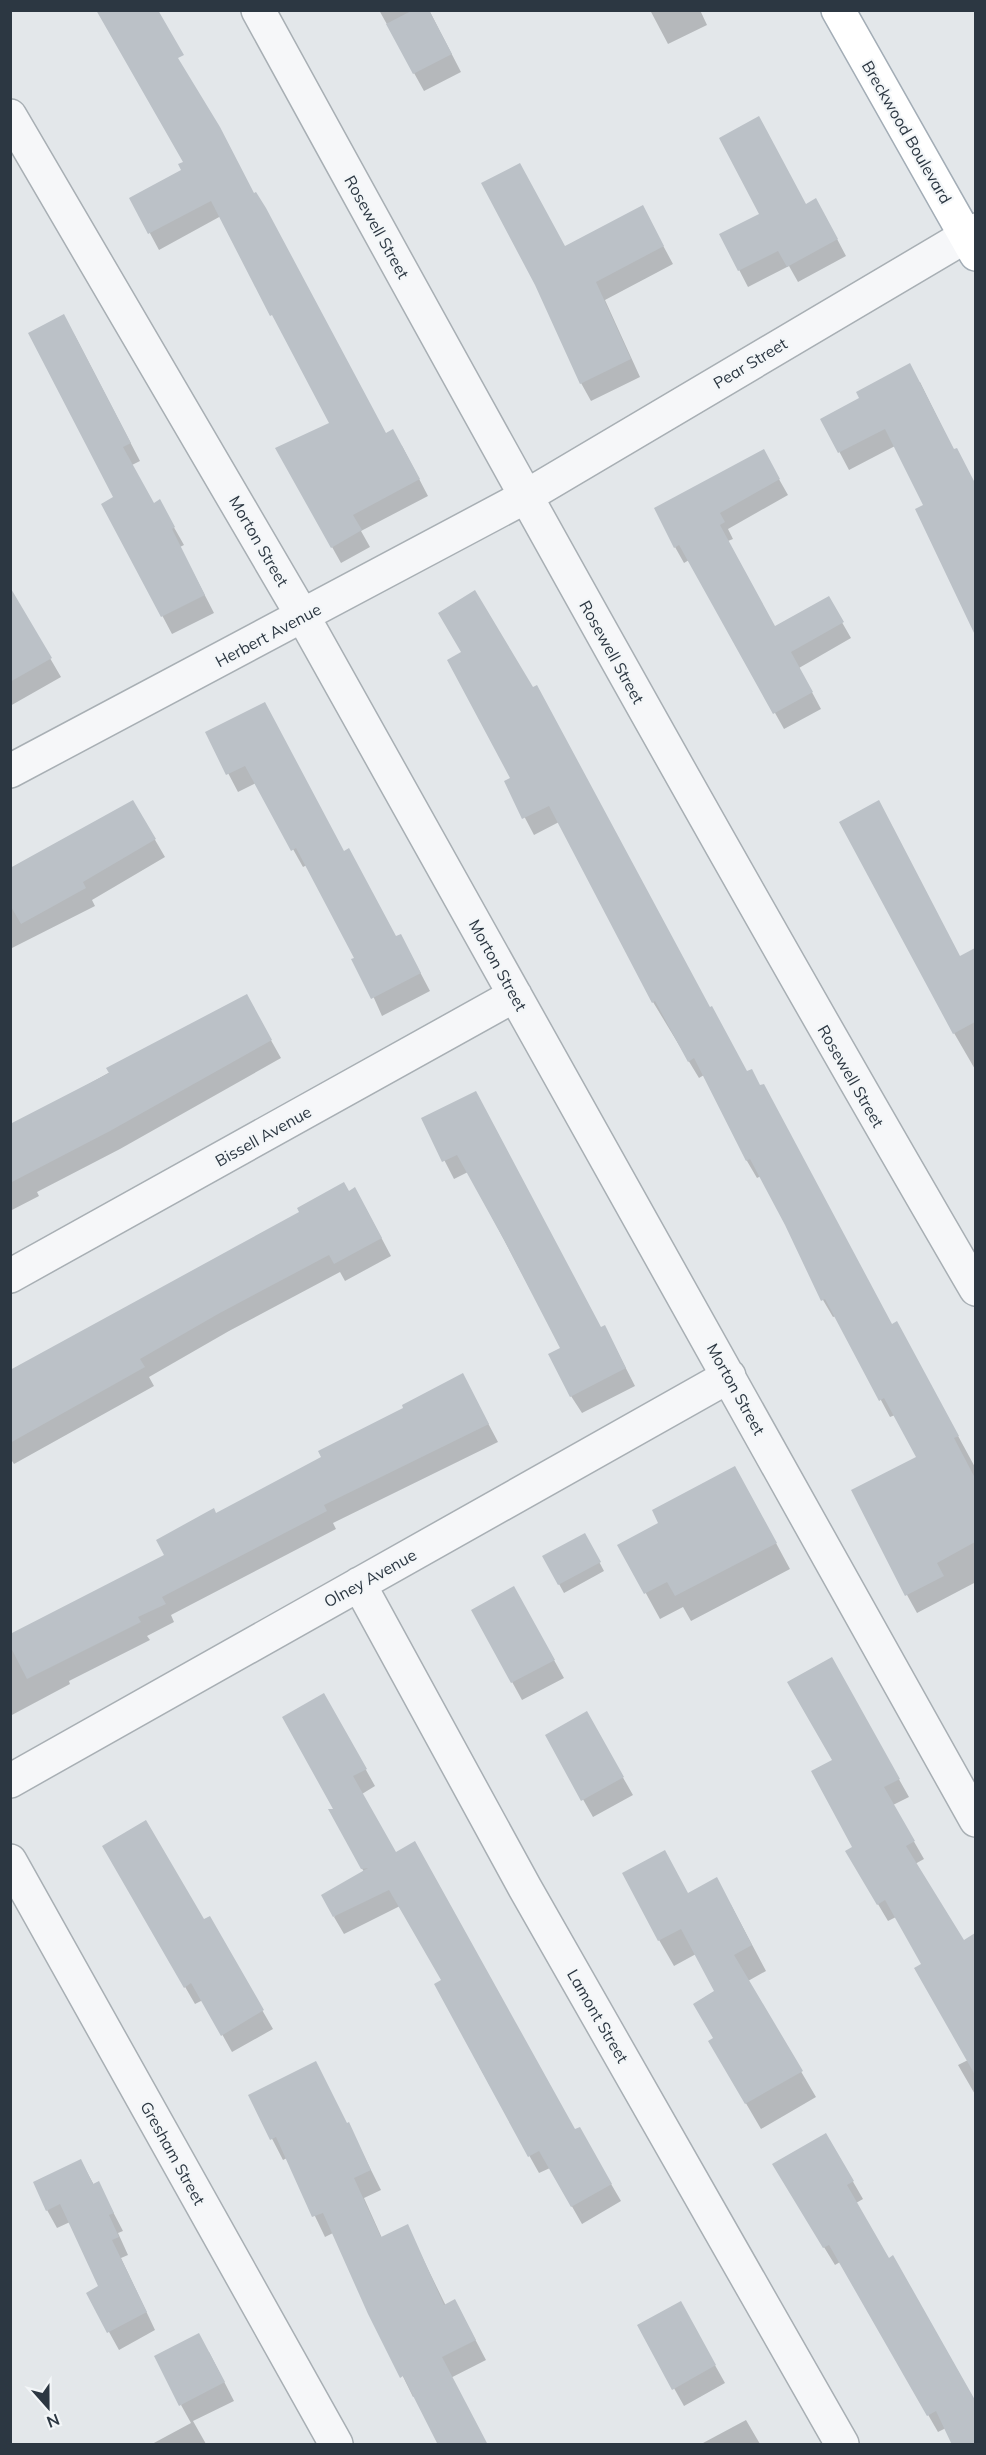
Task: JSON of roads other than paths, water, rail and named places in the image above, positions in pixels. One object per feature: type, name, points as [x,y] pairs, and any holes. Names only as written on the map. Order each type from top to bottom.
[{"type":"main road","name":"Breckwood Boulevard","points":[[838,10],[972,240]]},
{"type":"street","name":"Rosewell Street","points":[[258,10],[525,497],[817,1017],[975,1289]]},
{"type":"street","name":"Morton Street","points":[[10,116],[303,616],[975,1820]]},
{"type":"street","name":"Pear Street","points":[[525,497],[972,240]]},
{"type":"street","name":"Herbert Avenue","points":[[10,771],[525,497]]},
{"type":"street","name":"Bissell Avenue","points":[[10,1276],[515,995]]},
{"type":"street","name":"Olney Avenue","points":[[10,1781],[729,1376]]},
{"type":"street","name":"Lamont Street","points":[[359,1584],[525,1888],[842,2445]]},
{"type":"street","name":"Gresham Street","points":[[10,1861],[336,2445]]}]
